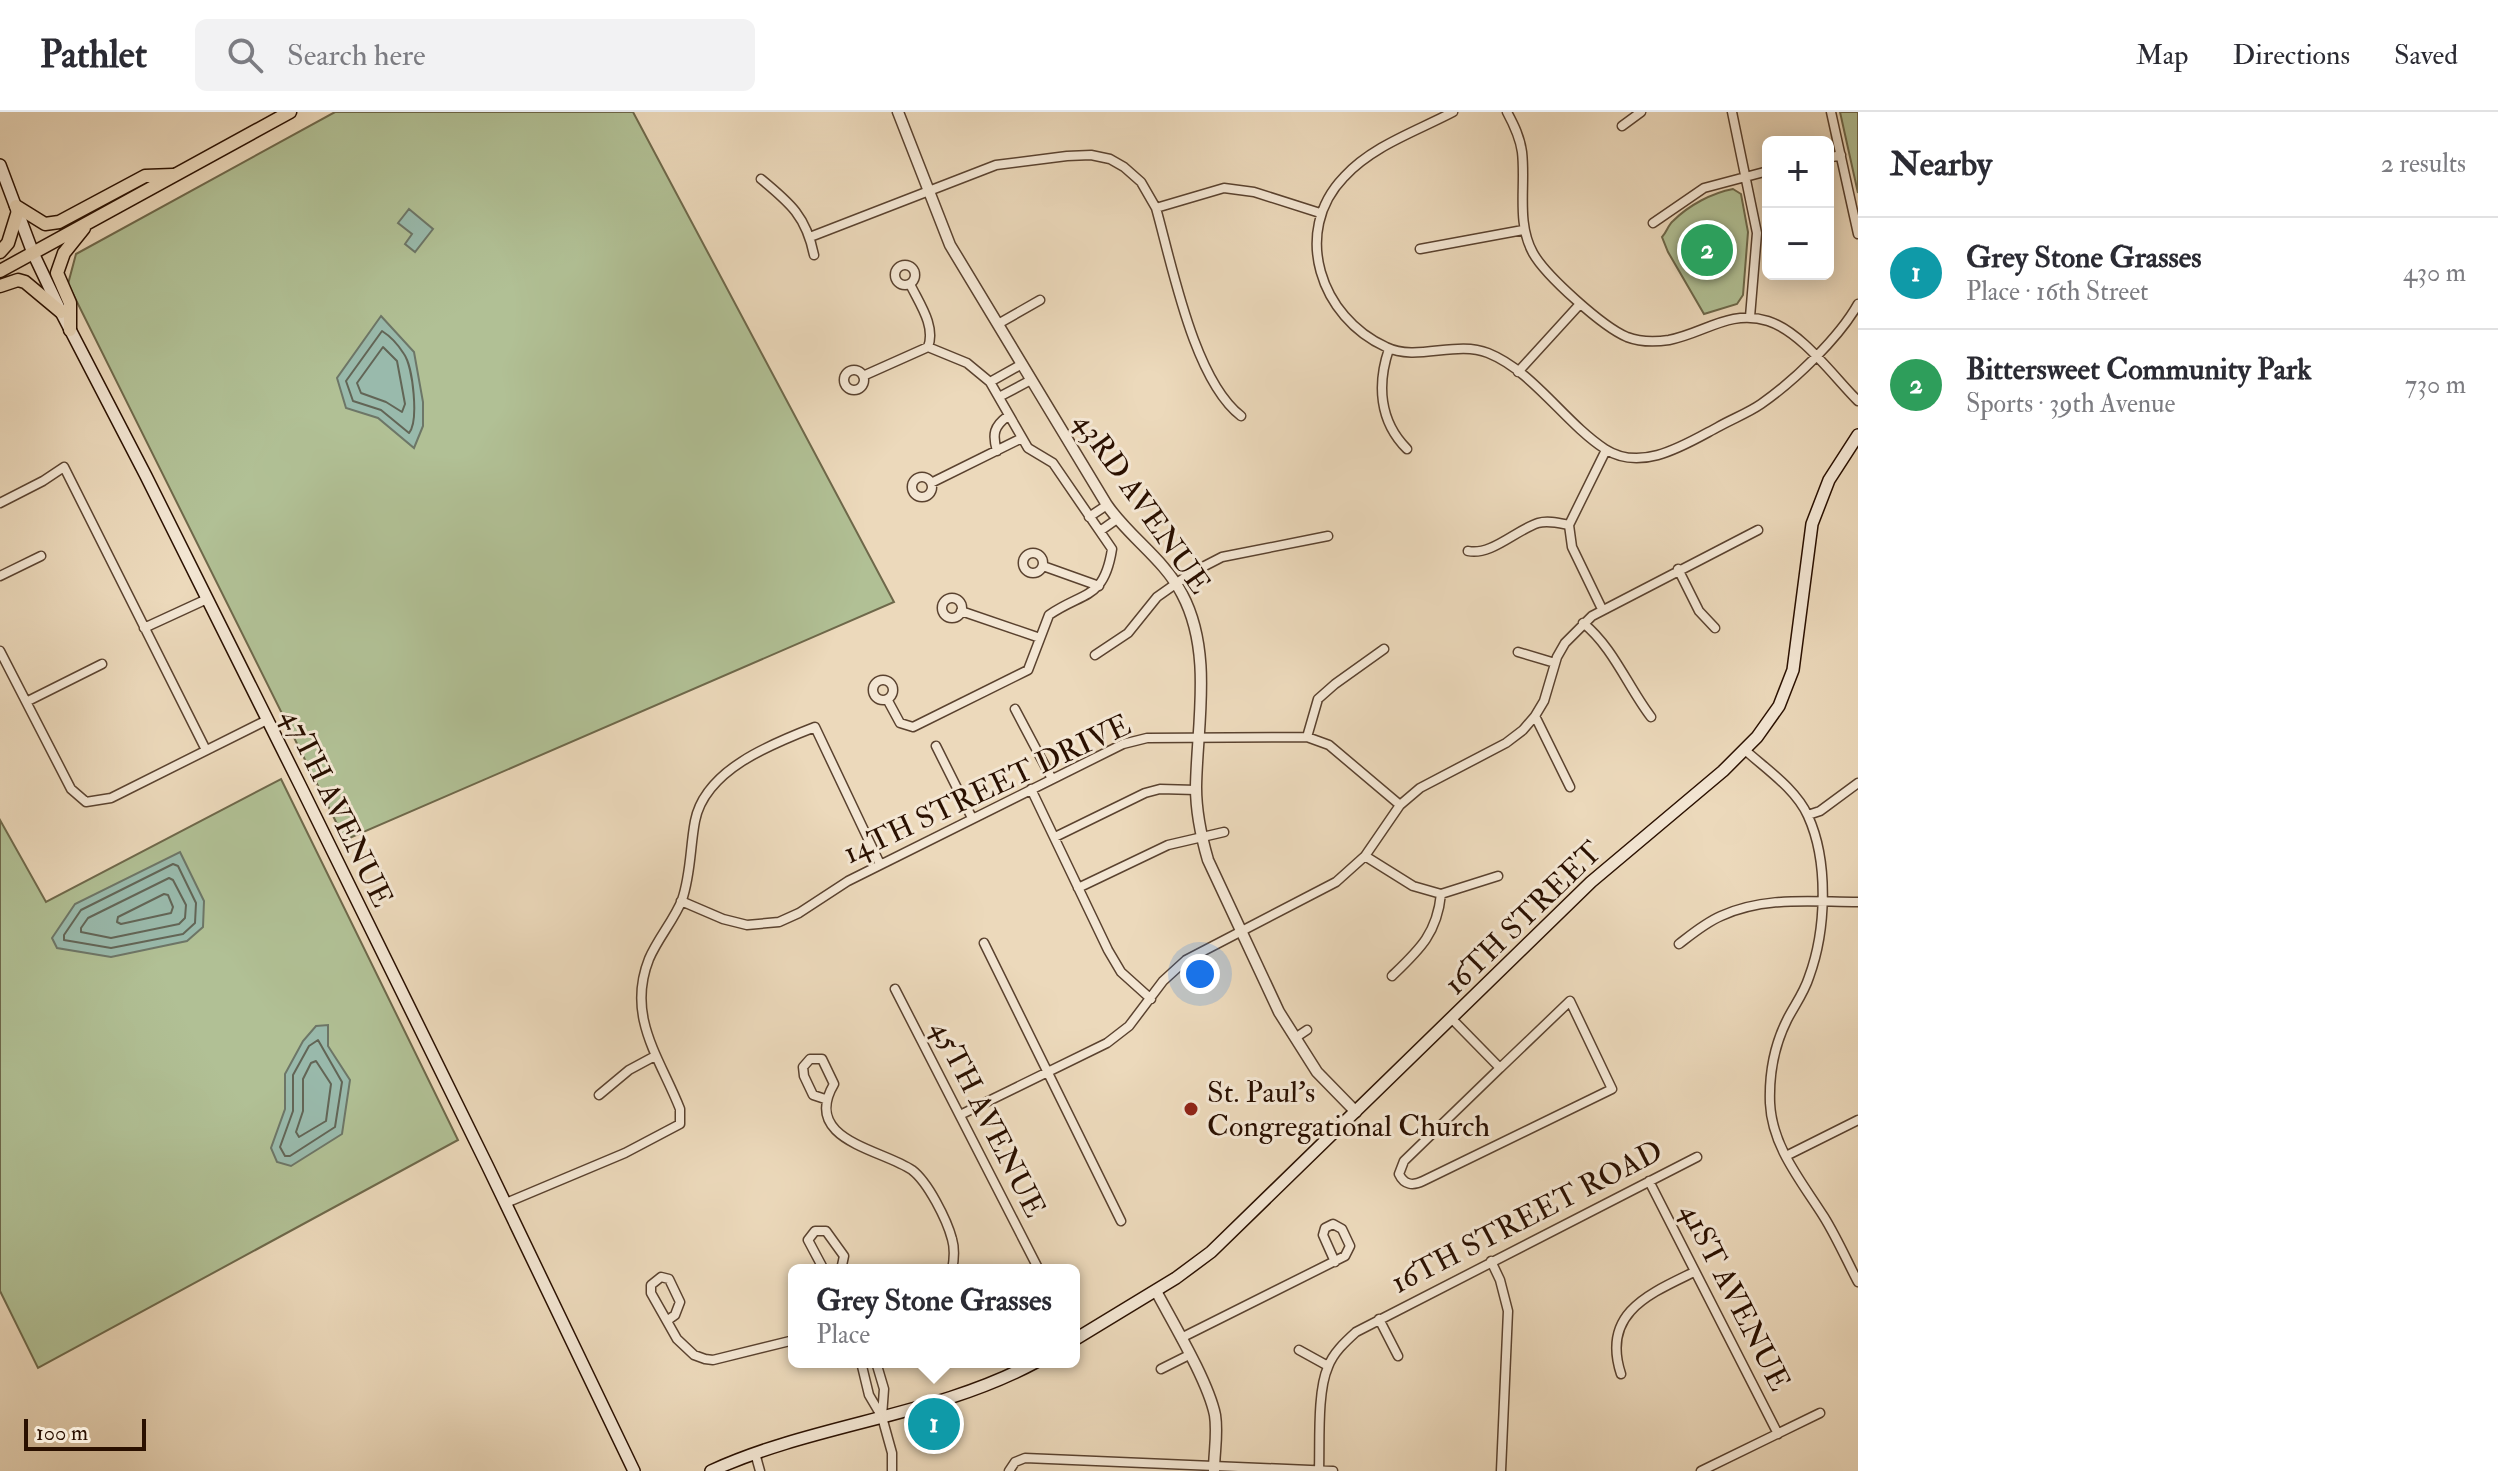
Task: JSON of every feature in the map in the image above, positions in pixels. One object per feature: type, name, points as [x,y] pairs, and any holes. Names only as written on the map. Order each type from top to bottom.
[{"type":"main road","points":[[0,271],[290,112]]},
{"type":"main road","name":"47TH AVENUE","points":[[0,165],[33,253],[61,312],[506,1203],[634,1471]]},
{"type":"main road","points":[[0,252],[8,243],[17,208],[45,224],[59,222],[145,176],[176,174]]},
{"type":"main road","points":[[70,330],[70,303],[57,273],[64,253],[86,226]]},
{"type":"main road","points":[[0,286],[18,280],[25,282],[61,312]]},
{"type":"main road","name":"16TH STREET","points":[[1080,1333],[1156,1291],[1211,1252],[1591,882],[1745,750],[1770,721],[1787,688],[1797,650],[1804,570],[1812,524],[1829,480],[1858,435]]},
{"type":"main road","points":[[711,1471],[755,1453],[983,1388],[1024,1368]]},
{"type":"street","name":"43RD AVENUE","points":[[898,112],[950,245],[1107,505],[1176,583],[1188,607],[1200,645],[1196,790],[1201,837],[1217,883],[1295,1038],[1317,1072],[1356,1112]]},
{"type":"street","points":[[1453,112],[1355,166],[1336,186],[1320,213],[1318,262],[1333,302],[1346,320],[1389,349],[1476,349],[1499,358],[1606,450],[1637,457],[1665,454],[1761,404],[1814,356],[1850,318],[1858,304]]},
{"type":"street","points":[[1507,112],[1517,131],[1522,155],[1523,230],[1539,263],[1580,304],[1627,337],[1652,341],[1687,335],[1735,316],[1765,320],[1787,331],[1858,401]]},
{"type":"street","points":[[1622,126],[1641,112]]},
{"type":"street","points":[[1732,112],[1757,233],[1750,317]]},
{"type":"street","points":[[1831,112],[1858,234]]},
{"type":"street","points":[[810,237],[1010,162],[1091,155],[1110,159],[1141,182],[1156,208],[1192,333],[1224,400],[1241,416]]},
{"type":"street","points":[[1834,157],[1841,155]]},
{"type":"street","points":[[1653,223],[1704,188],[1762,172]]},
{"type":"street","points":[[761,179],[798,212],[810,237],[814,255]]},
{"type":"street","points":[[1156,208],[1224,188],[1254,192],[1320,213]]},
{"type":"street","points":[[1420,249],[1523,230]]},
{"type":"street","points":[[910,284],[929,325],[931,338],[928,347]]},
{"type":"street","points":[[998,324],[1040,300]]},
{"type":"street","points":[[1518,372],[1580,304]]},
{"type":"street","points":[[863,376],[928,347],[967,363],[990,382],[1028,448],[1053,463],[1112,549],[1099,586],[1088,596],[1049,615],[1028,670],[913,727],[900,723],[887,699]]},
{"type":"street","points":[[1389,349],[1381,372],[1383,403],[1400,442],[1407,449]]},
{"type":"street","points":[[990,382],[1022,364]]},
{"type":"street","points":[[999,397],[1031,380]]},
{"type":"street","points":[[997,451],[994,439],[996,428],[1008,416]]},
{"type":"street","points":[[931,483],[1022,438]]},
{"type":"street","points":[[1602,609],[1572,547],[1569,525],[1606,450]]},
{"type":"street","points":[[0,503],[64,467],[206,750]]},
{"type":"street","points":[[1089,517],[1107,505]]},
{"type":"street","points":[[1100,531],[1117,519]]},
{"type":"street","points":[[1468,551],[1483,551],[1537,523],[1569,525]]},
{"type":"street","points":[[960,1115],[1107,1043],[1122,1033],[1163,981],[1186,960],[1336,882],[1365,856],[1400,805],[1420,788],[1506,743],[1535,716],[1544,701],[1555,663],[1565,643],[1583,623],[1602,609],[1758,530]]},
{"type":"street","points":[[1095,655],[1119,642],[1157,597],[1222,557],[1328,536]]},
{"type":"street","points":[[0,576],[41,556]]},
{"type":"street","points":[[1043,566],[1099,586]]},
{"type":"street","points":[[1678,569],[1699,611],[1715,628]]},
{"type":"street","points":[[144,628],[207,599]]},
{"type":"street","points":[[961,611],[1040,638]]},
{"type":"street","points":[[1583,623],[1607,648],[1651,717]]},
{"type":"street","points":[[1307,737],[1318,699],[1384,649]]},
{"type":"street","points":[[0,651],[71,789],[86,802],[111,798],[267,720]]},
{"type":"street","points":[[1518,652],[1555,663]]},
{"type":"street","points":[[28,701],[102,664]]},
{"type":"street","points":[[1015,709],[1052,779]]},
{"type":"street","points":[[1535,716],[1570,787]]},
{"type":"street","points":[[506,1203],[625,1153],[680,1124],[680,1109],[643,1025],[641,992],[644,974],[656,943],[681,901],[701,802],[712,785],[727,771],[815,727],[880,864]]},
{"type":"street","name":"14TH STREET DRIVE","points":[[681,901],[723,919],[747,925],[779,922],[799,913],[848,881],[972,818],[1123,744],[1147,738],[1307,737],[1329,745],[1400,805]]},
{"type":"street","points":[[936,746],[972,818]]},
{"type":"street","points":[[1745,750],[1791,792],[1808,815],[1820,859],[1823,901],[1819,941],[1809,977],[1779,1038],[1770,1074],[1770,1107],[1786,1156],[1826,1220],[1858,1282]]},
{"type":"street","points":[[1808,815],[1820,811],[1858,783]]},
{"type":"street","points":[[1031,789],[1121,972],[1151,999]]},
{"type":"street","points":[[1055,837],[1145,793],[1160,789],[1196,790]]},
{"type":"street","points":[[1078,888],[1168,845],[1224,832]]},
{"type":"street","points":[[1365,856],[1413,886],[1441,894],[1498,876]]},
{"type":"street","points":[[1392,976],[1429,935],[1439,911],[1441,894]]},
{"type":"street","points":[[1679,944],[1719,916],[1754,904],[1858,902]]},
{"type":"street","points":[[984,943],[1121,1221]]},
{"type":"street","name":"45TH AVENUE","points":[[895,989],[1036,1264]]},
{"type":"street","points":[[1570,1001],[1612,1089],[1415,1185],[1404,1182],[1399,1174],[1404,1161],[1500,1068],[1570,1001]]},
{"type":"street","points":[[1452,1019],[1500,1068]]},
{"type":"street","points":[[1295,1038],[1307,1030]]},
{"type":"street","points":[[599,1095],[629,1070],[655,1056]]},
{"type":"street","points":[[825,1099],[813,1095],[804,1076],[803,1067],[810,1059],[822,1059],[834,1084],[825,1099],[832,1124],[857,1146],[910,1169],[922,1179],[952,1239],[953,1264]]},
{"type":"street","points":[[1786,1156],[1858,1120]]},
{"type":"street","name":"16TH STREET ROAD","points":[[1328,1366],[1342,1345],[1379,1319],[1697,1157]]},
{"type":"street","name":"41ST AVENUE","points":[[1649,1181],[1778,1434]]},
{"type":"street","points":[[1181,1338],[1335,1262],[1345,1256],[1350,1249],[1346,1237],[1340,1226],[1329,1226],[1323,1235],[1335,1262]]},
{"type":"street","points":[[821,1264],[808,1240],[815,1231],[826,1231],[844,1256],[842,1264]]},
{"type":"street","points":[[1327,1246],[1346,1237]]},
{"type":"street","points":[[1491,1261],[1500,1280],[1508,1311],[1501,1471]]},
{"type":"street","points":[[1621,1374],[1615,1354],[1621,1326],[1629,1314],[1647,1295],[1694,1272]]},
{"type":"street","points":[[668,1320],[675,1315],[680,1302],[669,1279],[661,1277],[651,1285],[651,1293],[661,1314],[686,1349],[705,1359],[713,1360],[788,1341]]},
{"type":"street","points":[[1156,1291],[1215,1413],[1214,1468]]},
{"type":"street","name":"16TH STREET ROAD","points":[[1379,1319],[1398,1356]]},
{"type":"street","points":[[1299,1350],[1328,1366],[1323,1382],[1319,1470]]},
{"type":"street","points":[[1161,1369],[1189,1355]]},
{"type":"street","points":[[862,1368],[869,1395],[882,1417],[892,1453],[892,1471]]},
{"type":"street","points":[[878,1368],[884,1389],[882,1417]]},
{"type":"street","points":[[1701,1471],[1820,1413]]},
{"type":"street","points":[[755,1453],[760,1471]]},
{"type":"street","points":[[1010,1469],[1015,1462],[1025,1458],[1333,1471]]},
{"type":"shaded area","points":[[335,112],[633,112],[894,602],[345,840],[68,284],[76,254]]},
{"type":"shaded area","points":[[1840,112],[1858,112],[1858,193]]},
{"type":"shaded area","points":[[1733,189],[1741,194],[1748,232],[1743,295],[1737,304],[1704,314],[1662,237],[1671,223],[1693,205]]},
{"type":"shaded area","points":[[281,779],[458,1140],[38,1368],[0,1291],[0,820],[46,902]]},
{"type":"water","points":[[409,209],[433,229],[415,252],[405,244],[412,234],[398,223]]},
{"type":"water","points":[[381,316],[414,352],[423,402],[423,426],[414,448],[378,418],[346,408],[337,378]]},
{"type":"water","points":[[180,852],[204,901],[203,927],[187,941],[111,957],[57,948],[52,938],[75,904]]},
{"type":"water","points":[[328,1025],[328,1046],[350,1080],[342,1134],[291,1166],[277,1162],[271,1148],[285,1109],[285,1074],[303,1041],[316,1026]]},
{"type":"place","name":"Bittersweet Community Park","points":[[1707,250]]},
{"type":"place","name":"St. Paul's Congregational Church","points":[[1191,1109]]},
{"type":"place","name":"Grey Stone Grasses","points":[[934,1424]]}]
